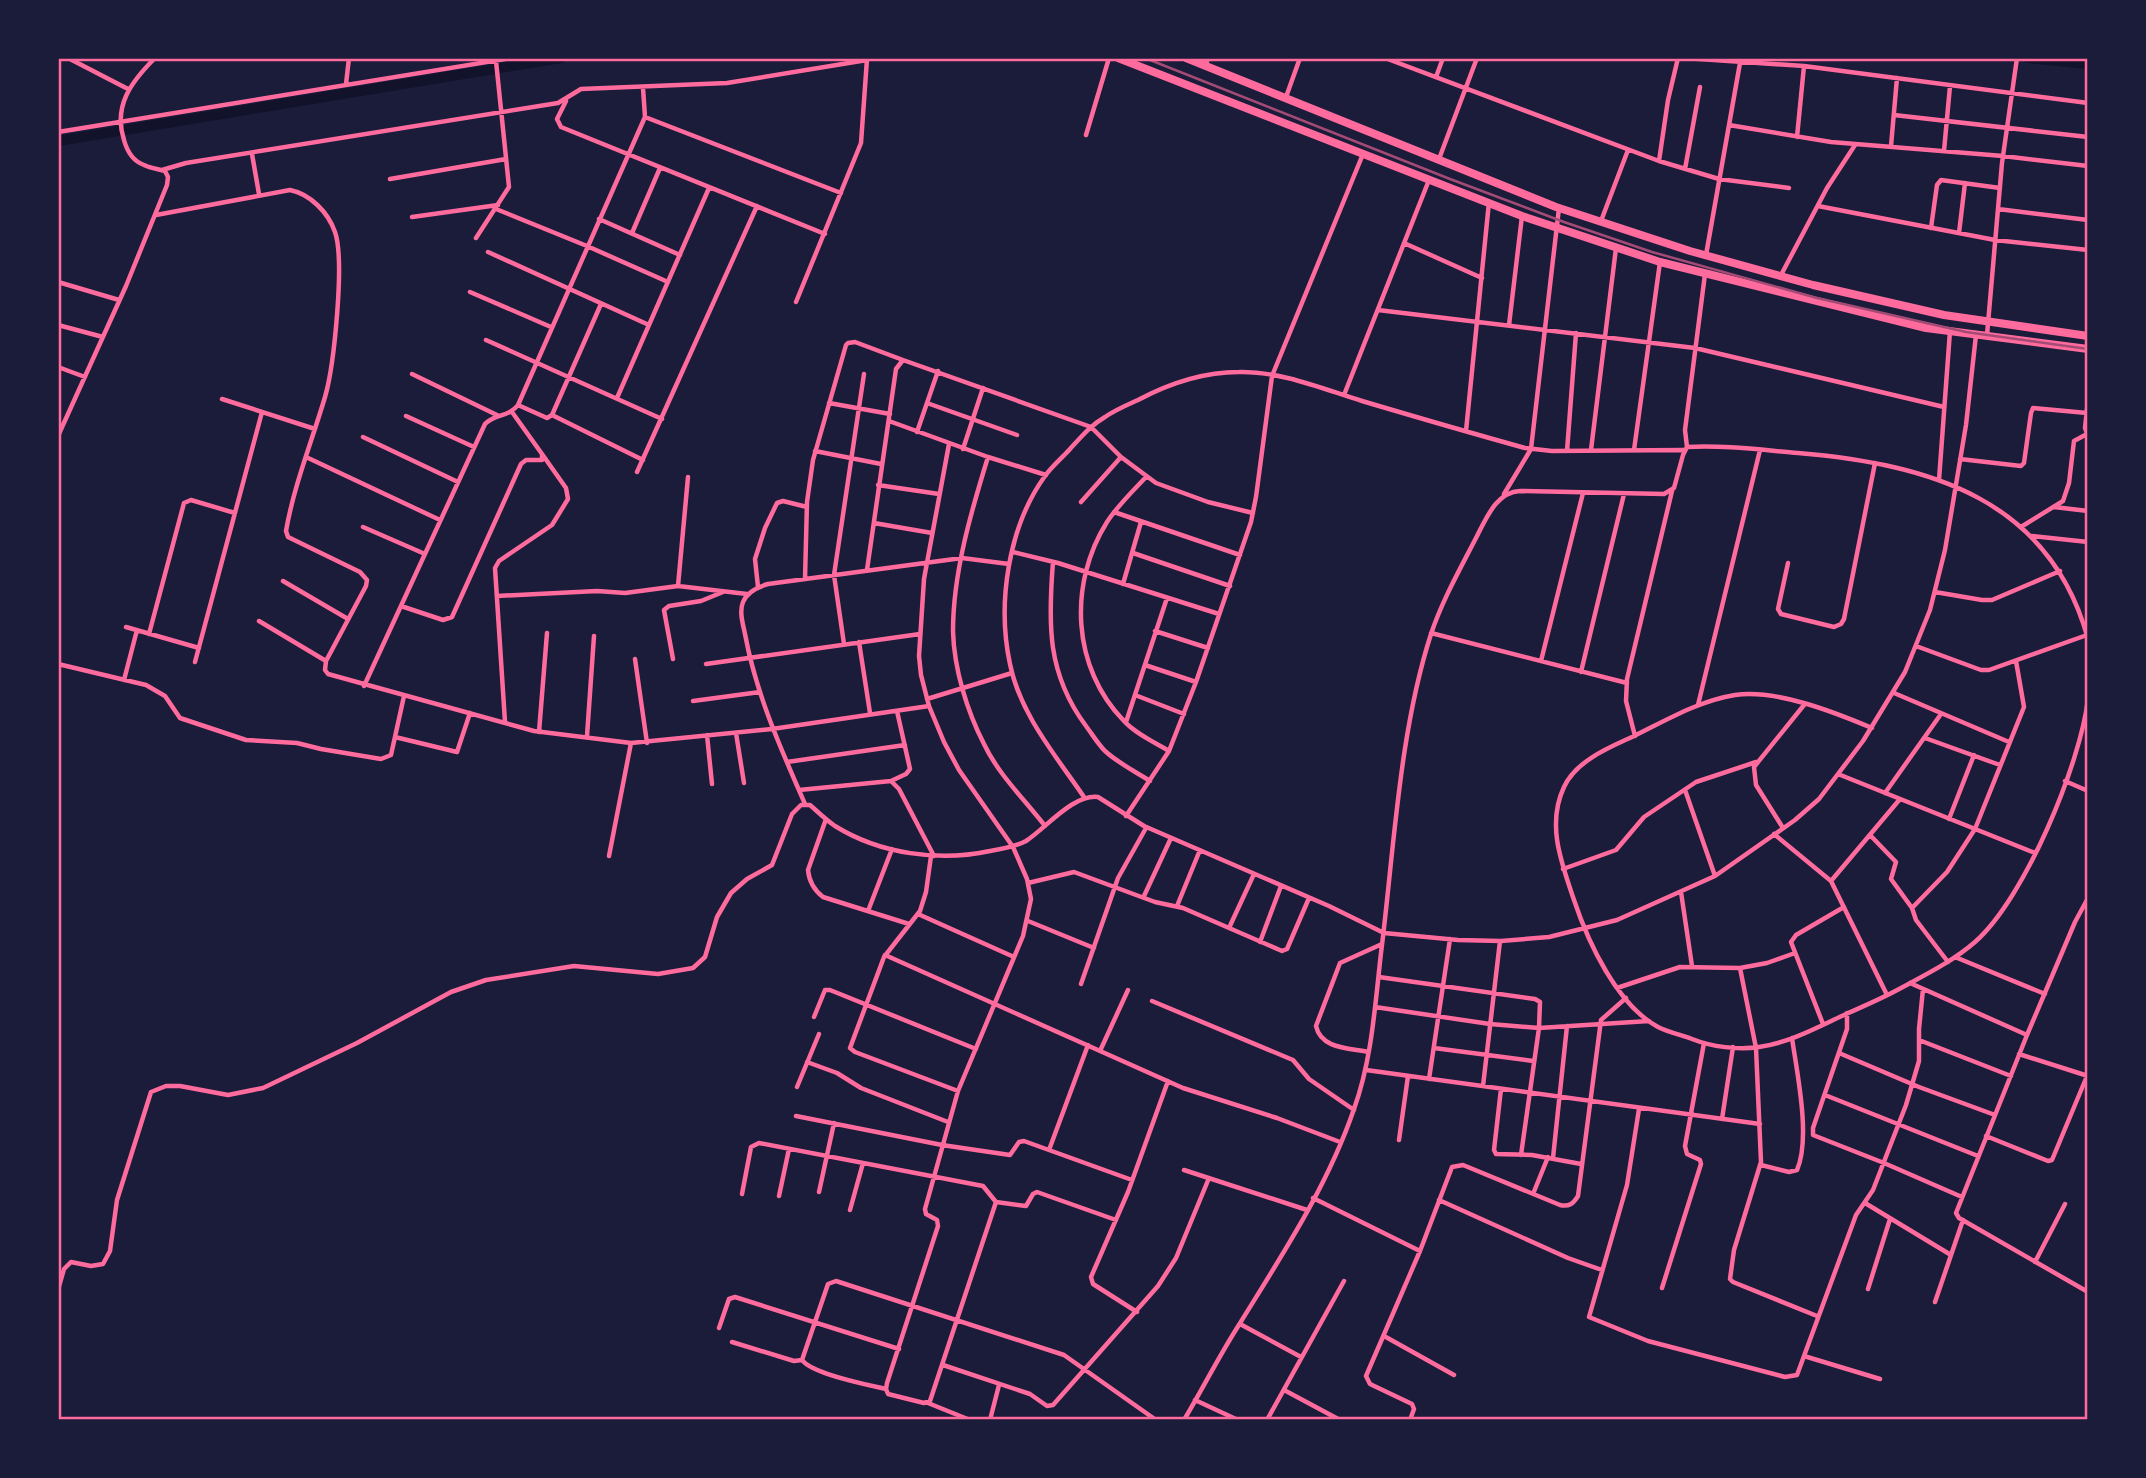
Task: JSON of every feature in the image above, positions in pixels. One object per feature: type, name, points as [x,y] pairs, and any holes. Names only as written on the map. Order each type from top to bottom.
[{"type":"highway","points":[[1118,58],[1522,216],[1660,262],[1926,328],[2088,349]]},
{"type":"highway","points":[[1186,58],[1207,61],[1286,97],[1559,208],[1706,256],[1944,315],[2088,336]]},
{"type":"street","points":[[68,58],[128,89]]},
{"type":"street","points":[[58,436],[167,185],[167,174],[162,170],[136,161],[126,147],[120,123],[122,104],[128,89],[136,76],[155,58]]},
{"type":"street","points":[[346,84],[349,58]]},
{"type":"street","points":[[58,132],[512,58]]},
{"type":"street","points":[[1086,135],[1109,58]]},
{"type":"street","points":[[1286,97],[1300,58]]},
{"type":"street","points":[[1385,58],[1659,161],[1719,179],[1789,188]]},
{"type":"street","points":[[1436,77],[1443,58]]},
{"type":"street","points":[[1439,159],[1477,58]]},
{"type":"street","points":[[1659,161],[1666,110],[1678,58]]},
{"type":"street","points":[[1685,58],[1804,66],[2088,103]]},
{"type":"street","points":[[1986,336],[2003,156],[2017,58]]},
{"type":"street","points":[[2077,58],[2088,59]]},
{"type":"street","points":[[796,302],[825,234],[861,142],[867,59],[727,83],[581,89],[568,98],[557,119],[561,127],[825,234]]},
{"type":"street","points":[[476,238],[509,187],[496,61]]},
{"type":"street","points":[[1706,256],[1740,63]]},
{"type":"street","points":[[1797,137],[1804,66]]},
{"type":"street","points":[[1891,146],[1897,78]]},
{"type":"street","points":[[1944,151],[1950,86]]},
{"type":"street","points":[[1685,169],[1700,87]]},
{"type":"street","points":[[363,686],[487,421],[512,411],[518,405],[645,117],[643,88]]},
{"type":"street","points":[[162,170],[186,163],[558,103],[568,98]]},
{"type":"street","points":[[1894,114],[2088,137]]},
{"type":"street","points":[[645,117],[841,193]]},
{"type":"street","points":[[1729,125],[1855,145],[2003,156],[2088,166]]},
{"type":"street","points":[[1781,276],[1818,206],[1855,145]]},
{"type":"street","points":[[1601,222],[1628,150]]},
{"type":"street","points":[[252,154],[259,194]]},
{"type":"street","points":[[1126,816],[1169,751],[1196,682],[1253,513],[1272,376],[1363,154]]},
{"type":"street","points":[[390,178],[506,159]]},
{"type":"street","points":[[632,233],[660,168]]},
{"type":"street","points":[[1344,396],[1429,180]]},
{"type":"street","points":[[1931,228],[1938,182],[2000,188]]},
{"type":"street","points":[[1959,233],[1965,183]]},
{"type":"street","points":[[617,398],[709,188]]},
{"type":"street","points":[[156,215],[290,190],[306,195],[326,216],[336,234],[338,271],[331,366],[286,534],[365,576],[366,586],[326,661],[325,670],[328,674],[363,686],[539,732],[631,743],[772,729],[929,706]]},
{"type":"street","points":[[1466,431],[1489,202]]},
{"type":"street","points":[[637,472],[757,206]]},
{"type":"street","points":[[1818,206],[1995,240],[2088,250]]},
{"type":"street","points":[[412,217],[497,207],[668,282]]},
{"type":"street","points":[[1184,1420],[1292,1240],[1354,1110],[1366,1070],[1415,696],[1431,633],[1458,571],[1491,511],[1531,449],[1559,208]]},
{"type":"street","points":[[1998,209],[2088,219]]},
{"type":"street","points":[[1510,326],[1522,216]]},
{"type":"street","points":[[599,219],[680,255]]},
{"type":"street","points":[[1405,243],[1482,278]]},
{"type":"street","points":[[1591,450],[1616,247]]},
{"type":"street","points":[[488,252],[649,325]]},
{"type":"street","points":[[1634,450],[1660,262]]},
{"type":"street","points":[[1635,736],[1626,701],[1627,683],[1672,490],[1686,449],[1685,430],[1705,274]]},
{"type":"street","points":[[58,282],[119,300]]},
{"type":"street","points":[[470,292],[551,327]]},
{"type":"street","points":[[518,405],[547,418],[552,415],[601,304]]},
{"type":"street","points":[[1378,310],[1695,348],[1944,407]]},
{"type":"street","points":[[58,325],[103,337]]},
{"type":"street","points":[[1939,480],[1951,331]]},
{"type":"street","points":[[1567,451],[1576,333]]},
{"type":"street","points":[[58,1290],[64,1269],[71,1262],[97,1266],[106,1260],[117,1200],[151,1092],[166,1086],[180,1086],[229,1095],[263,1088],[357,1043],[451,992],[479,982],[574,965],[658,974],[693,968],[705,957],[717,916],[731,893],[747,879],[772,865],[792,814],[796,808],[805,804],[844,831],[892,849],[933,856],[967,856],[1013,847],[1084,797],[1098,797],[1146,828],[1384,933],[1450,939],[1500,941],[1549,937],[1583,929],[1617,920],[1715,876],[1783,828],[1818,799],[1872,728],[1894,693],[1916,646],[1936,592],[1960,459],[1976,335]]},
{"type":"street","points":[[486,340],[662,419]]},
{"type":"street","points":[[805,579],[810,478],[815,451],[848,343],[855,342],[1091,427],[1146,477],[1186,495],[1253,513]]},
{"type":"street","points":[[867,570],[896,369],[903,360]]},
{"type":"street","points":[[58,367],[85,377]]},
{"type":"street","points":[[917,432],[938,371]]},
{"type":"street","points":[[1084,797],[1030,717],[1012,673],[1006,625],[1009,564],[1021,523],[1046,475],[1091,427],[1159,388],[1214,374],[1237,372],[1293,380],[1531,449],[1760,450],[1843,456],[1939,480],[1955,485],[2031,536],[2060,571],[2085,618],[2088,637],[1981,670],[1916,646]]},
{"type":"street","points":[[412,374],[500,416]]},
{"type":"street","points":[[844,644],[834,575],[864,374]]},
{"type":"street","points":[[963,449],[983,388]]},
{"type":"street","points":[[222,399],[314,429]]},
{"type":"street","points":[[2021,527],[2063,501],[2074,441],[2087,435],[2088,400]]},
{"type":"street","points":[[829,403],[890,414]]},
{"type":"street","points":[[927,403],[1017,435]]},
{"type":"street","points":[[1960,459],[2021,466],[2024,463],[2033,408],[2087,413]]},
{"type":"street","points":[[505,722],[494,573],[496,564],[552,525],[568,499],[566,488],[512,411]]},
{"type":"street","points":[[195,662],[262,412]]},
{"type":"street","points":[[552,415],[643,460]]},
{"type":"street","points":[[406,416],[474,447]]},
{"type":"street","points":[[888,421],[963,449],[1046,475]]},
{"type":"street","points":[[363,437],[458,482]]},
{"type":"street","points":[[949,444],[927,562],[919,656],[929,706],[944,742],[959,770],[1013,847],[1028,883],[1031,899],[1028,921],[958,1091],[948,1122],[925,1211],[937,1220],[938,1226],[886,1389],[888,1394],[928,1403],[970,1420]]},
{"type":"street","points":[[1698,706],[1760,450]]},
{"type":"street","points":[[815,451],[881,464]]},
{"type":"street","points":[[401,606],[443,620],[452,617],[521,464],[526,460],[542,460],[542,454]]},
{"type":"street","points":[[306,457],[440,520]]},
{"type":"street","points":[[988,457],[962,558],[953,632],[962,688],[984,746],[1045,826]]},
{"type":"street","points":[[1081,502],[1121,457]]},
{"type":"street","points":[[1788,563],[1778,609],[1781,614],[1833,627],[1841,624],[1875,463]]},
{"type":"street","points":[[678,586],[688,477]]},
{"type":"street","points":[[1146,477],[1105,524],[1085,572],[1080,624],[1085,651],[1097,686],[1105,700],[1126,723],[1169,751]]},
{"type":"street","points":[[878,485],[939,494]]},
{"type":"street","points":[[1503,495],[1511,491],[1664,494],[1672,490]]},
{"type":"street","points":[[1541,661],[1583,493]]},
{"type":"street","points":[[1581,672],[1625,494]]},
{"type":"street","points":[[149,634],[184,503],[191,500],[235,513]]},
{"type":"street","points":[[758,587],[755,559],[765,528],[778,503],[783,501],[807,508]]},
{"type":"street","points":[[2054,507],[2088,511]]},
{"type":"street","points":[[1114,512],[1240,555]]},
{"type":"street","points":[[1123,584],[1141,522]]},
{"type":"street","points":[[874,523],[932,533]]},
{"type":"street","points":[[363,527],[425,554]]},
{"type":"street","points":[[2031,536],[2088,542]]},
{"type":"street","points":[[1013,552],[1054,562],[1219,614]]},
{"type":"street","points":[[1133,553],[1230,586]]},
{"type":"street","points":[[805,804],[772,729],[749,656],[741,614],[748,594],[758,587],[927,562],[962,558],[1009,564]]},
{"type":"street","points":[[1054,562],[1049,612],[1051,636],[1058,670],[1068,698],[1105,751],[1150,781]]},
{"type":"street","points":[[1936,592],[1992,600],[2060,571]]},
{"type":"street","points":[[283,581],[348,619]]},
{"type":"street","points":[[497,596],[597,591],[629,593],[678,586],[748,594]]},
{"type":"street","points":[[673,659],[664,610],[669,606],[701,601],[724,592]]},
{"type":"street","points":[[1126,723],[1167,598]]},
{"type":"street","points":[[259,621],[326,661]]},
{"type":"street","points":[[126,627],[199,649]]},
{"type":"street","points":[[124,680],[136,630]]},
{"type":"street","points":[[1156,631],[1208,648]]},
{"type":"street","points":[[539,732],[547,633]]},
{"type":"street","points":[[1431,633],[1627,683]]},
{"type":"street","points":[[706,664],[921,634]]},
{"type":"street","points":[[587,736],[594,636]]},
{"type":"street","points":[[859,642],[870,713]]},
{"type":"street","points":[[635,659],[647,743]]},
{"type":"street","points":[[1912,908],[1947,872],[1975,829],[2024,704],[2016,661]]},
{"type":"street","points":[[58,664],[158,691],[169,700],[180,718],[246,740],[297,743],[384,759],[391,755],[404,696]]},
{"type":"street","points":[[1145,665],[1196,682]]},
{"type":"street","points":[[927,699],[1012,673]]},
{"type":"street","points":[[693,701],[760,692]]},
{"type":"street","points":[[1894,693],[2009,742]]},
{"type":"street","points":[[1135,695],[1184,714]]},
{"type":"street","points":[[1872,728],[1805,704],[1755,695],[1737,695],[1698,706],[1602,751],[1575,771],[1562,790],[1556,819],[1556,841],[1563,869],[1583,929],[1617,988],[1637,1013],[1658,1027],[1704,1043],[1756,1048],[1823,1024],[1887,995],[1948,962],[1975,942],[1995,921],[2018,888],[2065,781],[2085,727],[2088,699]]},
{"type":"street","points":[[1783,828],[1756,785],[1753,773],[1756,762],[1805,704]]},
{"type":"street","points":[[799,790],[891,781],[906,774],[910,769],[897,711]]},
{"type":"street","points":[[395,737],[457,752],[470,713]]},
{"type":"street","points":[[1885,793],[1941,714]]},
{"type":"street","points":[[736,733],[744,783]]},
{"type":"street","points":[[707,735],[712,784]]},
{"type":"street","points":[[1925,738],[2000,765]]},
{"type":"street","points":[[608,856],[631,743]]},
{"type":"street","points":[[787,762],[905,745]]},
{"type":"street","points":[[1949,819],[1974,755]]},
{"type":"street","points":[[1563,869],[1616,850],[1644,817],[1708,777],[1756,762]]},
{"type":"street","points":[[1838,774],[2035,853]]},
{"type":"street","points":[[891,781],[899,789],[933,856],[926,892],[918,914],[885,955],[850,1044],[852,1050],[958,1091]]},
{"type":"street","points":[[2065,781],[2088,790]]},
{"type":"street","points":[[1685,790],[1715,876]]},
{"type":"street","points":[[1831,881],[1900,799]]},
{"type":"street","points":[[826,819],[808,870],[812,885],[822,897],[909,924]]},
{"type":"street","points":[[1082,985],[1115,886],[1146,828]]},
{"type":"street","points":[[1774,834],[1831,881],[1887,995]]},
{"type":"street","points":[[1870,835],[1896,861],[1891,879],[1912,908],[1916,920],[1948,962]]},
{"type":"street","points":[[1144,896],[1171,838]]},
{"type":"street","points":[[868,911],[892,849]]},
{"type":"street","points":[[1177,906],[1199,850]]},
{"type":"street","points":[[1028,883],[1074,872],[1155,902],[1177,906],[1282,951],[1287,948],[1309,898]]},
{"type":"street","points":[[1229,928],[1254,874]]},
{"type":"street","points":[[1260,942],[1281,886]]},
{"type":"street","points":[[1681,892],[1692,966]]},
{"type":"street","points":[[2088,898],[2075,922],[2019,1054],[1956,1213],[1963,1220],[2088,1292]]},
{"type":"street","points":[[1823,1024],[1792,946],[1793,938],[1844,907]]},
{"type":"street","points":[[918,914],[1014,957]]},
{"type":"street","points":[[1028,921],[1094,948]]},
{"type":"street","points":[[1429,1079],[1450,939]]},
{"type":"street","points":[[1483,1086],[1500,941]]},
{"type":"street","points":[[1368,1052],[1329,1044],[1322,1040],[1316,1027],[1340,963],[1382,944]]},
{"type":"street","points":[[1617,988],[1681,967],[1740,968],[1767,963],[1795,953]]},
{"type":"street","points":[[885,955],[1168,1081],[1340,1142]]},
{"type":"street","points":[[1955,957],[2045,994]]},
{"type":"street","points":[[1740,968],[1756,1048],[1761,1165],[1734,1250],[1730,1279],[1817,1316]]},
{"type":"street","points":[[1378,977],[1539,1001],[1539,1028],[1521,1155]]},
{"type":"street","points":[[1910,983],[2027,1035]]},
{"type":"street","points":[[814,1017],[827,989],[866,1002],[976,1049]]},
{"type":"street","points":[[1639,1109],[1627,1185],[1589,1314],[1592,1320],[1660,1345],[1785,1377],[1797,1375],[1856,1215],[1873,1190],[1899,1124],[1919,1061],[1923,989]]},
{"type":"street","points":[[1100,1051],[1128,990]]},
{"type":"street","points":[[1410,1420],[1414,1409],[1412,1404],[1370,1384],[1366,1379],[1452,1167],[1458,1165],[1560,1205],[1569,1206],[1578,1196],[1600,1024],[1602,1017],[1626,998]]},
{"type":"street","points":[[1152,1001],[1293,1060],[1309,1079],[1354,1110]]},
{"type":"street","points":[[1375,1007],[1490,1024],[1539,1028],[1650,1021]]},
{"type":"street","points":[[1814,1135],[1813,1128],[1847,1029],[1847,1013]]},
{"type":"street","points":[[1533,1194],[1550,1158],[1567,1026]]},
{"type":"street","points":[[797,1087],[818,1034]]},
{"type":"street","points":[[1761,1165],[1789,1172],[1797,1170],[1801,1161],[1801,1100],[1792,1037]]},
{"type":"street","points":[[1919,1040],[2011,1076]]},
{"type":"street","points":[[1662,1288],[1701,1164],[1700,1160],[1687,1154],[1685,1149],[1704,1043]]},
{"type":"street","points":[[1049,1150],[1088,1045]]},
{"type":"street","points":[[1722,1119],[1733,1047]]},
{"type":"street","points":[[1434,1048],[1533,1061]]},
{"type":"street","points":[[1839,1053],[1995,1115]]},
{"type":"street","points":[[1986,1136],[2048,1161],[2052,1160],[2088,1076],[2019,1054]]},
{"type":"street","points":[[807,1062],[840,1075],[861,1088],[948,1122]]},
{"type":"street","points":[[1366,1070],[1760,1124]]},
{"type":"street","points":[[1399,1140],[1408,1076]]},
{"type":"street","points":[[1137,1312],[1093,1284],[1091,1280],[1132,1180],[1168,1081]]},
{"type":"street","points":[[1500,1089],[1494,1152],[1581,1164]]},
{"type":"street","points":[[1825,1095],[1978,1156]]},
{"type":"street","points":[[796,1116],[942,1145],[1010,1155],[1021,1141],[1132,1180]]},
{"type":"street","points":[[819,1192],[834,1123]]},
{"type":"street","points":[[1802,1142],[1814,1135]]},
{"type":"street","points":[[1814,1135],[1962,1197]]},
{"type":"street","points":[[742,1194],[753,1145],[759,1143],[983,1186],[996,1202],[1026,1206],[1037,1192],[1116,1220]]},
{"type":"street","points":[[779,1196],[789,1149]]},
{"type":"street","points":[[850,1210],[863,1163]]},
{"type":"street","points":[[1184,1170],[1307,1210]]},
{"type":"street","points":[[943,1365],[1030,1394],[1051,1406],[1158,1286],[1176,1258],[1209,1178]]},
{"type":"street","points":[[1313,1198],[1420,1251]]},
{"type":"street","points":[[1440,1200],[1568,1258],[1602,1270]]},
{"type":"street","points":[[928,1403],[958,1321],[996,1202]]},
{"type":"street","points":[[1865,1203],[1951,1255]]},
{"type":"street","points":[[2035,1262],[2065,1204]]},
{"type":"street","points":[[1868,1289],[1891,1219]]},
{"type":"street","points":[[1935,1302],[1963,1220]]},
{"type":"street","points":[[802,1360],[828,1284],[833,1281],[1064,1356],[1156,1420]]},
{"type":"street","points":[[1267,1420],[1344,1281]]},
{"type":"street","points":[[719,1328],[729,1299],[735,1297],[899,1349]]},
{"type":"street","points":[[1240,1324],[1301,1357]]},
{"type":"street","points":[[1384,1336],[1454,1374]]},
{"type":"street","points":[[732,1342],[794,1361],[802,1360]]},
{"type":"street","points":[[1804,1356],[1880,1379]]},
{"type":"street","points":[[802,1360],[809,1367],[857,1383],[886,1389]]},
{"type":"street","points":[[990,1420],[999,1385]]},
{"type":"street","points":[[1284,1391],[1340,1420]]},
{"type":"street","points":[[1195,1400],[1238,1420]]},
{"type":"waterway","points":[[58,141],[561,58]]},
{"type":"waterway","points":[[2028,58],[2088,64]]},
{"type":"railway","points":[[1145,58],[1450,179],[1652,252],[1817,298],[1966,332],[2088,349]]}]
